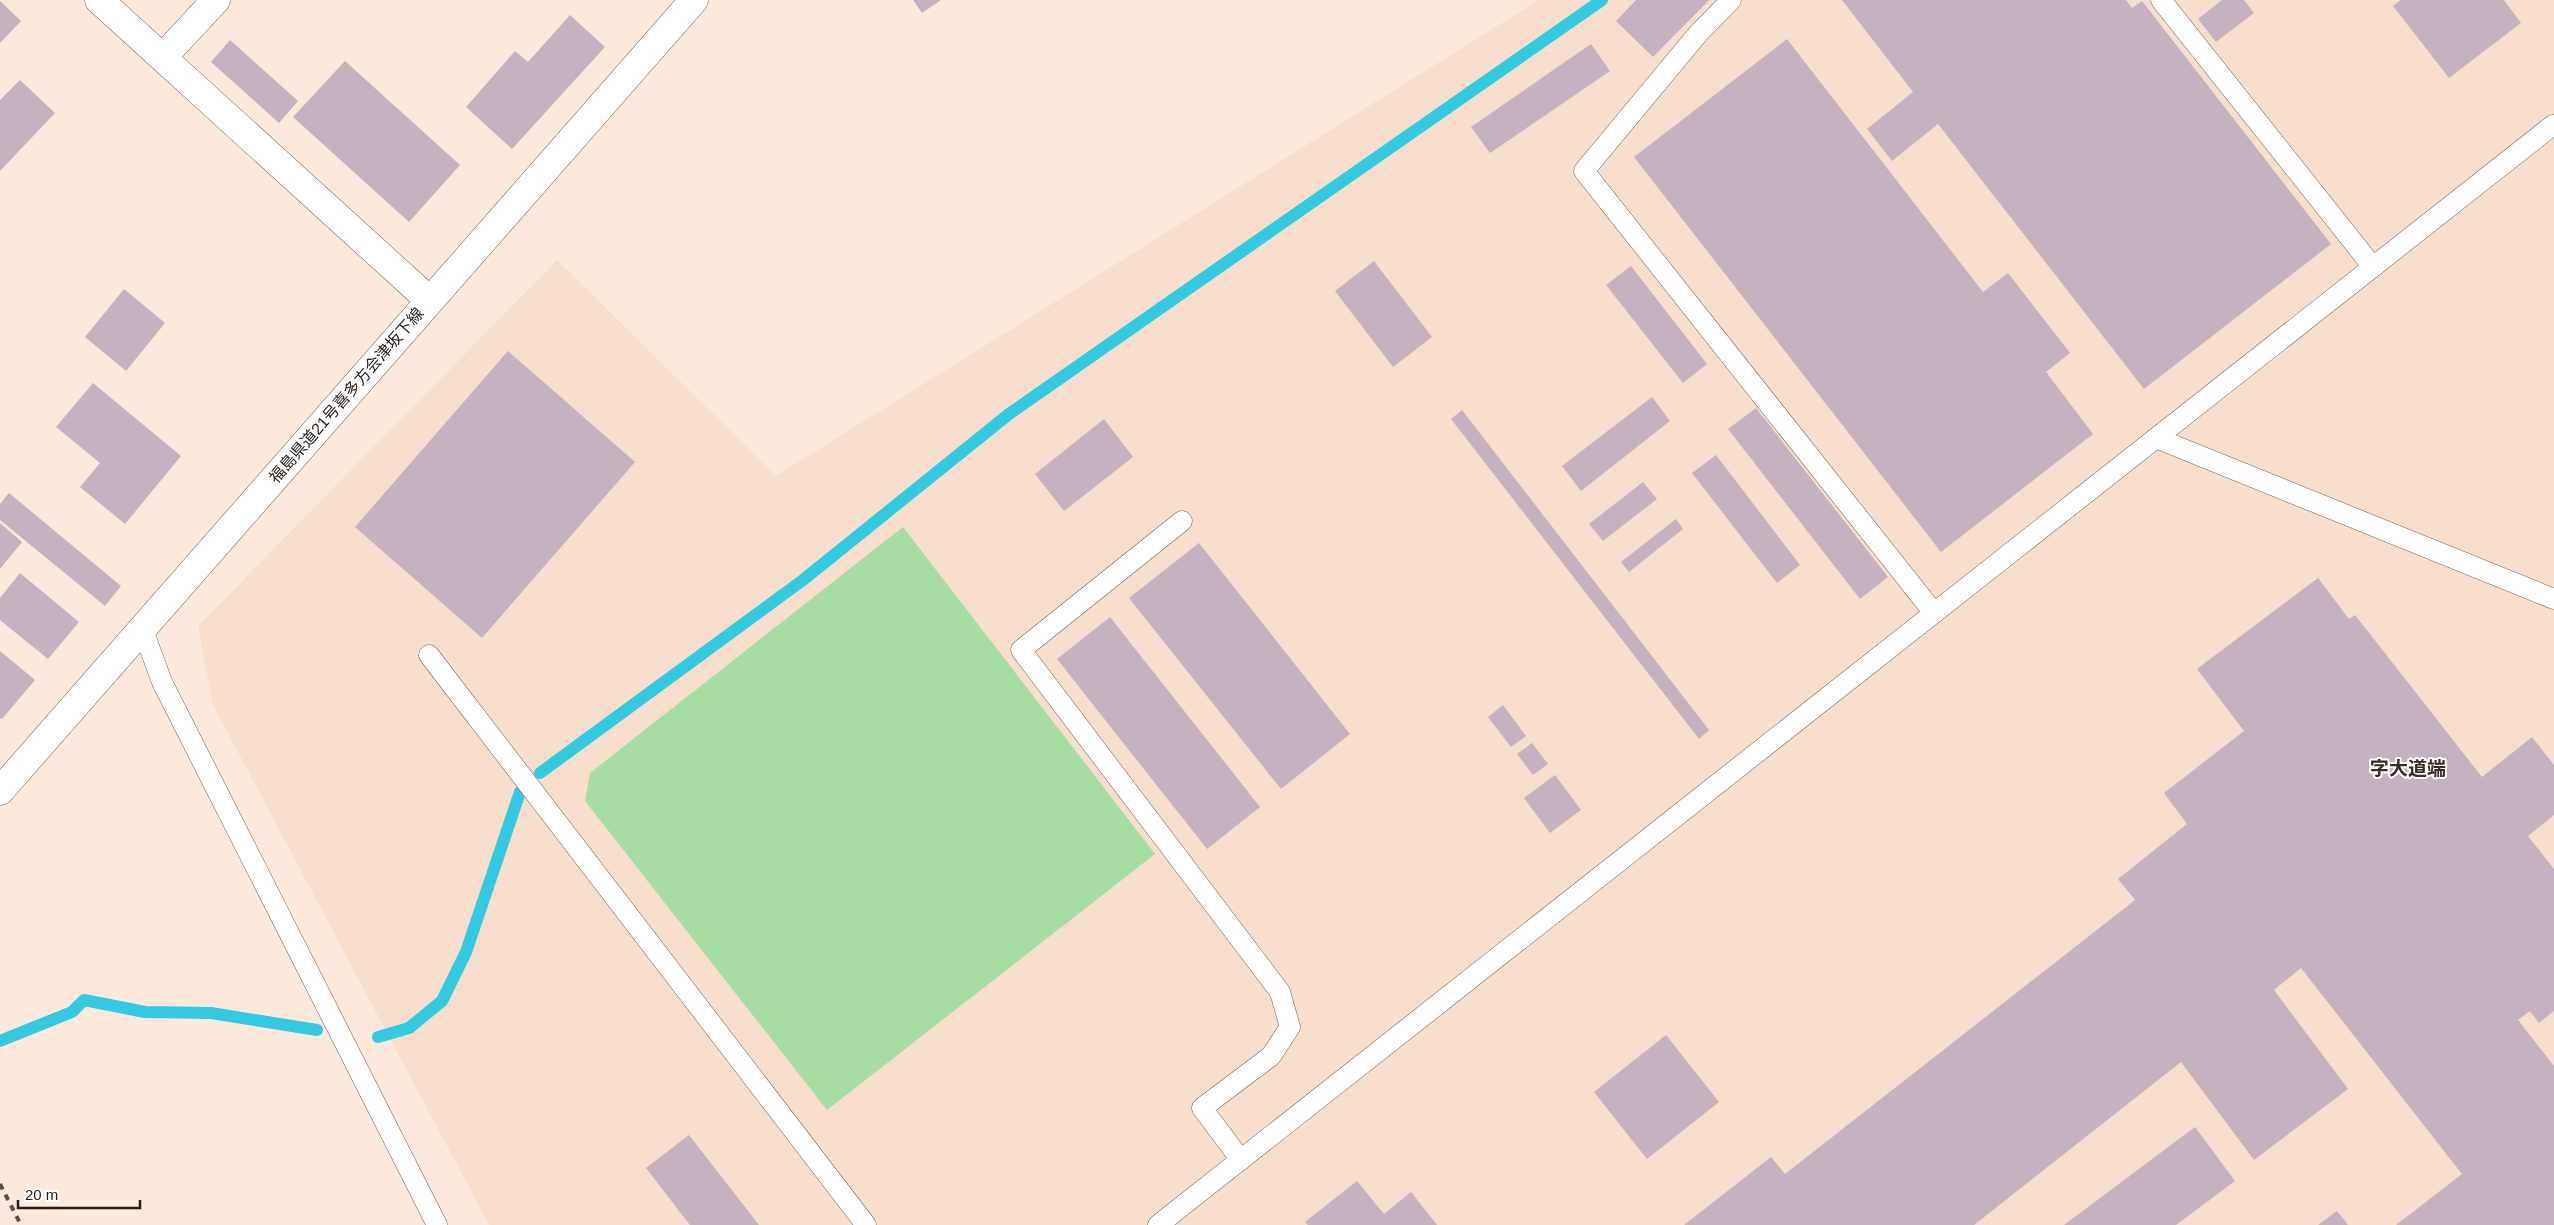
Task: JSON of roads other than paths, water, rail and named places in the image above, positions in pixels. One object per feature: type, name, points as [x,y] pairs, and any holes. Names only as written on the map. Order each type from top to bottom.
[{"type":"main road","points":[[99,0],[164,57],[429,300]]},
{"type":"main road","points":[[164,57],[216,0]]},
{"type":"main road","name":"福島県道21号喜多方会津坂下線","points":[[0,791],[143,630],[230,526],[694,0]]},
{"type":"lane","points":[[1731,0],[1696,35],[1584,171],[1934,613]]},
{"type":"lane","points":[[2161,0],[2372,267]]},
{"type":"lane","points":[[1158,1225],[2553,125]]},
{"type":"lane","points":[[2156,438],[2554,599]]},
{"type":"lane","points":[[1182,521],[1021,650],[1280,992],[1290,1028],[1271,1056],[1202,1108],[1241,1160]]},
{"type":"lane","points":[[143,630],[162,682],[437,1225]]},
{"type":"lane","points":[[429,655],[866,1225]]},
{"type":"waterway","points":[[540,773],[803,580],[1009,414],[1602,0]]},
{"type":"waterway","points":[[378,1037],[409,1028],[442,1001],[466,952],[520,792]]},
{"type":"waterway","points":[[0,1041],[72,1012],[84,1000],[145,1012],[211,1013],[317,1030]]},
{"type":"railway","points":[[0,1184],[21,1225]]},
{"type":"district","name":"字大道端","points":[[2408,768]]}]
